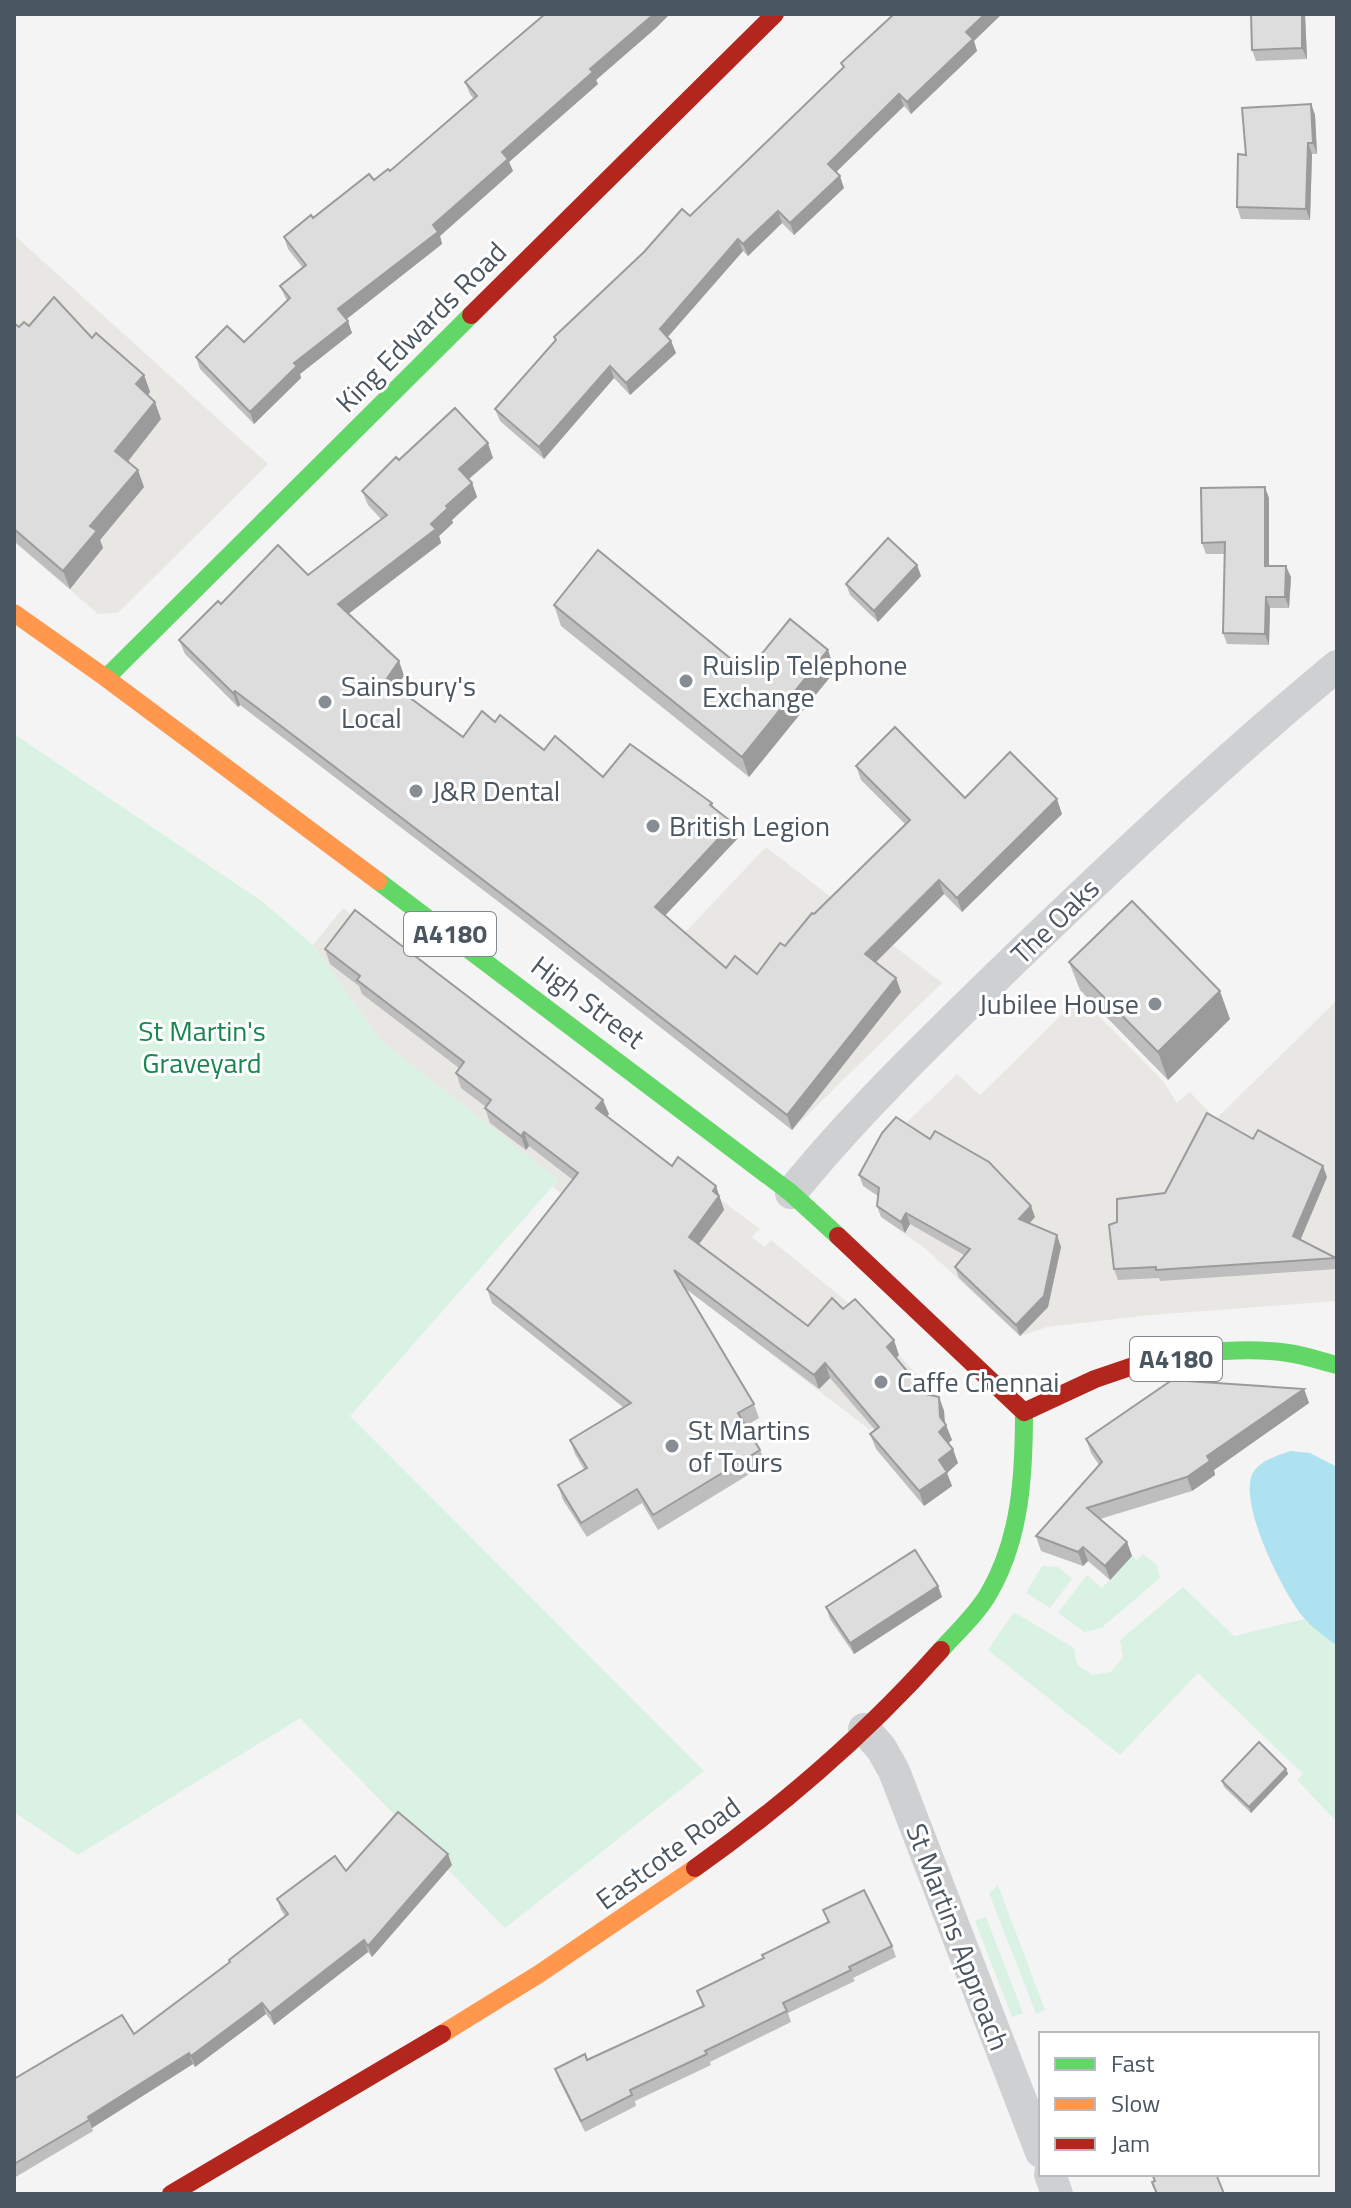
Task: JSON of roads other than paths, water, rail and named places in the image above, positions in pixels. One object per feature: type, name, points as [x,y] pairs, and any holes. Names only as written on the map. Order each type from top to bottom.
[{"type":"main road","name":"King Edwards Road","points":[[106,678],[775,14]]},
{"type":"main road","name":"High Street","points":[[14,613],[563,1018],[791,1193],[1024,1412]]},
{"type":"main road","name":"A4180","points":[[1024,1412],[1123,1368],[1184,1358],[1236,1351],[1285,1352],[1337,1365]]},
{"type":"main road","name":"Eastcote Road","points":[[171,2194],[584,1948],[654,1901],[793,1794],[864,1729],[948,1643],[990,1592],[1007,1556],[1018,1521],[1023,1487],[1024,1412]]},
{"type":"street","name":"The Oaks","points":[[791,1193],[826,1150],[1079,897],[1240,748],[1337,666]]},
{"type":"street","name":"St Martins Approach","points":[[864,1729],[881,1748],[894,1771],[1039,2147]]},
{"type":"water","points":[[1291,1451],[1310,1453],[1337,1467],[1337,1646],[1315,1629],[1295,1606],[1264,1546],[1251,1503],[1250,1484],[1257,1467]]},
{"type":"place","name":"Ruislip Telephone Exchange","points":[[686,681]]},
{"type":"place","name":"Sainsbury's Local","points":[[325,702]]},
{"type":"place","name":"J&R Dental","points":[[416,791]]},
{"type":"place","name":"British Legion","points":[[653,826]]},
{"type":"place","name":"Jubilee House","points":[[1155,1004]]},
{"type":"place","name":"Caffe Chennai","points":[[881,1382]]},
{"type":"place","name":"St Martins of Tours","points":[[672,1446]]},
{"type":"park label","name":"St Martin's Graveyard","points":[[202,1047]]}]
